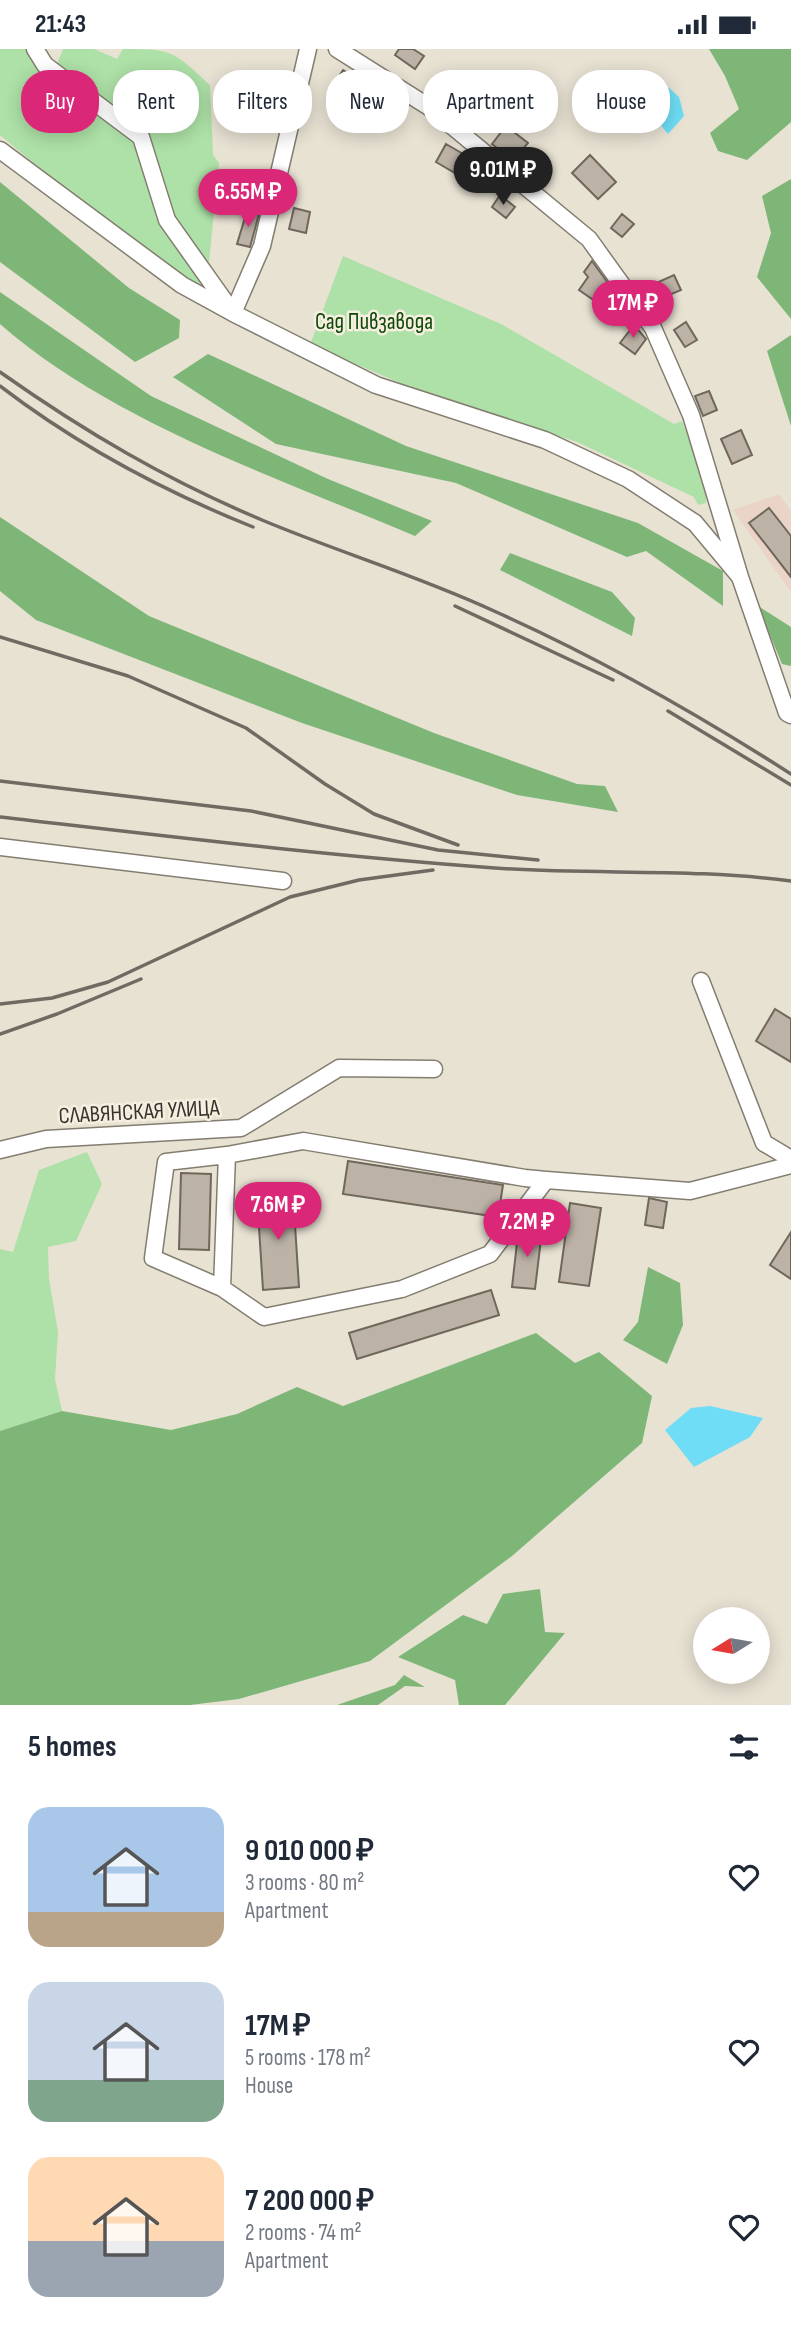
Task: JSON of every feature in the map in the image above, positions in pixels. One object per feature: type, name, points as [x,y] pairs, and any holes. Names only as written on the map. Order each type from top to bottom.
[{"type":"street","points":[[22,49],[141,137],[167,220],[233,313]]},
{"type":"street","points":[[35,49],[45,65]]},
{"type":"street","points":[[233,313],[262,246],[308,49]]},
{"type":"street","points":[[337,49],[429,107],[589,239],[653,328],[691,415],[740,577],[789,714]]},
{"type":"street","points":[[0,150],[183,285],[233,313],[376,385],[545,440],[628,479],[695,523],[740,577]]},
{"type":"street","points":[[0,847],[284,881]]},
{"type":"street","points":[[701,981],[764,1143],[791,1159]]},
{"type":"street","name":"СЛАВЯНСКАЯ УЛИЦА","points":[[0,1150],[46,1139],[241,1128],[339,1068],[433,1069]]},
{"type":"street","points":[[546,1180],[490,1254],[402,1289],[264,1317],[222,1288],[153,1258],[166,1162],[226,1155],[303,1141],[546,1180],[690,1191],[791,1165]]},
{"type":"street","points":[[222,1288],[226,1155]]},
{"type":"shaded area","points":[[779,494],[791,511],[791,592],[733,510]]},
{"type":"green space","points":[[0,49],[41,49],[57,64],[63,49],[94,49],[117,59],[123,49],[153,50],[172,54],[188,65],[194,70],[113,70],[113,133],[199,133],[199,75],[210,85],[213,155],[219,163],[206,293],[108,225],[0,135]]},
{"type":"green space","points":[[709,49],[791,49],[791,122],[747,160],[718,151],[710,133],[739,109],[725,76]]},
{"type":"green space","points":[[791,179],[791,319],[757,277],[771,233],[762,196]]},
{"type":"green space","points":[[0,182],[129,288],[180,320],[179,338],[135,362],[0,262]]},
{"type":"green space","name":"Сад Пивзавода","points":[[343,256],[501,324],[674,424],[682,421],[707,487],[706,503],[698,505],[694,497],[577,442],[422,392],[310,345]]},
{"type":"green space","points":[[0,292],[151,396],[328,479],[432,521],[415,536],[253,469],[144,419],[44,359],[0,324]]},
{"type":"green space","points":[[791,335],[791,426],[767,351]]},
{"type":"green space","points":[[208,354],[406,446],[638,523],[723,571],[723,606],[646,551],[627,557],[456,483],[276,444],[173,377]]},
{"type":"green space","points":[[0,517],[149,616],[434,733],[577,784],[605,786],[618,812],[517,795],[302,723],[36,620],[0,591]]},
{"type":"green space","points":[[510,553],[612,592],[635,618],[632,636],[500,570]]},
{"type":"green space","points":[[758,606],[791,627],[791,666],[782,664]]},
{"type":"green space","points":[[87,1152],[102,1184],[76,1241],[48,1247],[49,1279],[58,1332],[55,1379],[62,1411],[0,1431],[0,1249],[13,1252],[39,1170]]},
{"type":"green space","points":[[648,1267],[680,1283],[683,1325],[667,1364],[623,1340],[638,1322]]},
{"type":"green space","points":[[536,1333],[575,1363],[599,1352],[652,1396],[642,1443],[512,1556],[370,1661],[239,1699],[190,1705],[0,1705],[0,1431],[62,1411],[171,1430],[237,1414],[297,1387],[343,1406]]},
{"type":"green space","points":[[540,1589],[545,1632],[565,1633],[505,1705],[459,1705],[455,1680],[398,1657],[463,1615],[487,1624],[503,1594]]},
{"type":"green space","points":[[404,1675],[425,1687],[405,1686],[378,1705],[337,1705],[395,1685]]},
{"type":"water","points":[[670,89],[679,97],[684,116],[670,132]]},
{"type":"water","points":[[710,1406],[763,1418],[750,1437],[694,1467],[665,1430],[691,1408]]},
{"type":"building","points":[[399,49],[413,49],[424,56],[415,69],[395,55]]},
{"type":"building","points":[[501,133],[515,133],[528,143],[513,161],[492,144]]},
{"type":"building","points":[[446,144],[465,155],[455,173],[436,162]]},
{"type":"building","points":[[590,155],[616,182],[598,199],[572,173]]},
{"type":"building","points":[[500,195],[515,207],[506,218],[492,207]]},
{"type":"building","points":[[294,208],[310,212],[306,233],[289,229]]},
{"type":"building","points":[[247,211],[259,214],[250,247],[237,244]]},
{"type":"building","points":[[622,214],[634,224],[622,237],[611,228]]},
{"type":"building","points":[[592,261],[608,283],[595,301],[579,290],[588,277],[584,272]]},
{"type":"building","points":[[674,275],[681,290],[660,299],[654,284]]},
{"type":"building","points":[[686,322],[697,340],[685,347],[674,330]]},
{"type":"building","points":[[634,325],[646,339],[635,354],[620,343]]},
{"type":"building","points":[[709,391],[717,410],[703,416],[695,396]]},
{"type":"building","points":[[741,430],[752,455],[732,464],[721,439]]},
{"type":"building","points":[[769,508],[791,536],[791,577],[749,523]]},
{"type":"building","points":[[775,1009],[791,1019],[791,1062],[756,1041]]},
{"type":"building","points":[[348,1161],[503,1185],[498,1217],[343,1194]]},
{"type":"building","points":[[181,1173],[211,1174],[209,1250],[179,1249]]},
{"type":"building","points":[[293,1194],[299,1287],[263,1290],[257,1196]]},
{"type":"building","points":[[649,1198],[667,1202],[663,1228],[645,1225]]},
{"type":"building","points":[[570,1203],[601,1208],[589,1286],[559,1282]]},
{"type":"building","points":[[522,1229],[542,1231],[535,1289],[512,1287],[518,1234]]},
{"type":"building","points":[[791,1232],[791,1279],[770,1265]]},
{"type":"building","points":[[491,1290],[499,1315],[357,1359],[349,1333]]},
{"type":"railway","points":[[0,372],[95,435],[193,488],[262,520],[466,598],[570,647],[646,687],[791,774]]},
{"type":"railway","points":[[0,386],[59,428],[122,465],[186,498],[253,527]]},
{"type":"railway","points":[[455,606],[613,680]]},
{"type":"railway","points":[[0,637],[128,676],[246,728],[325,784],[374,814],[458,845]]},
{"type":"railway","points":[[668,711],[791,785]]},
{"type":"railway","points":[[0,781],[251,811],[438,850],[538,860]]},
{"type":"railway","points":[[0,817],[433,863],[532,870],[717,874],[791,881]]},
{"type":"railway","points":[[0,1004],[52,998],[108,982],[290,897],[359,880],[433,870]]},
{"type":"railway","points":[[0,1034],[141,979]]}]
